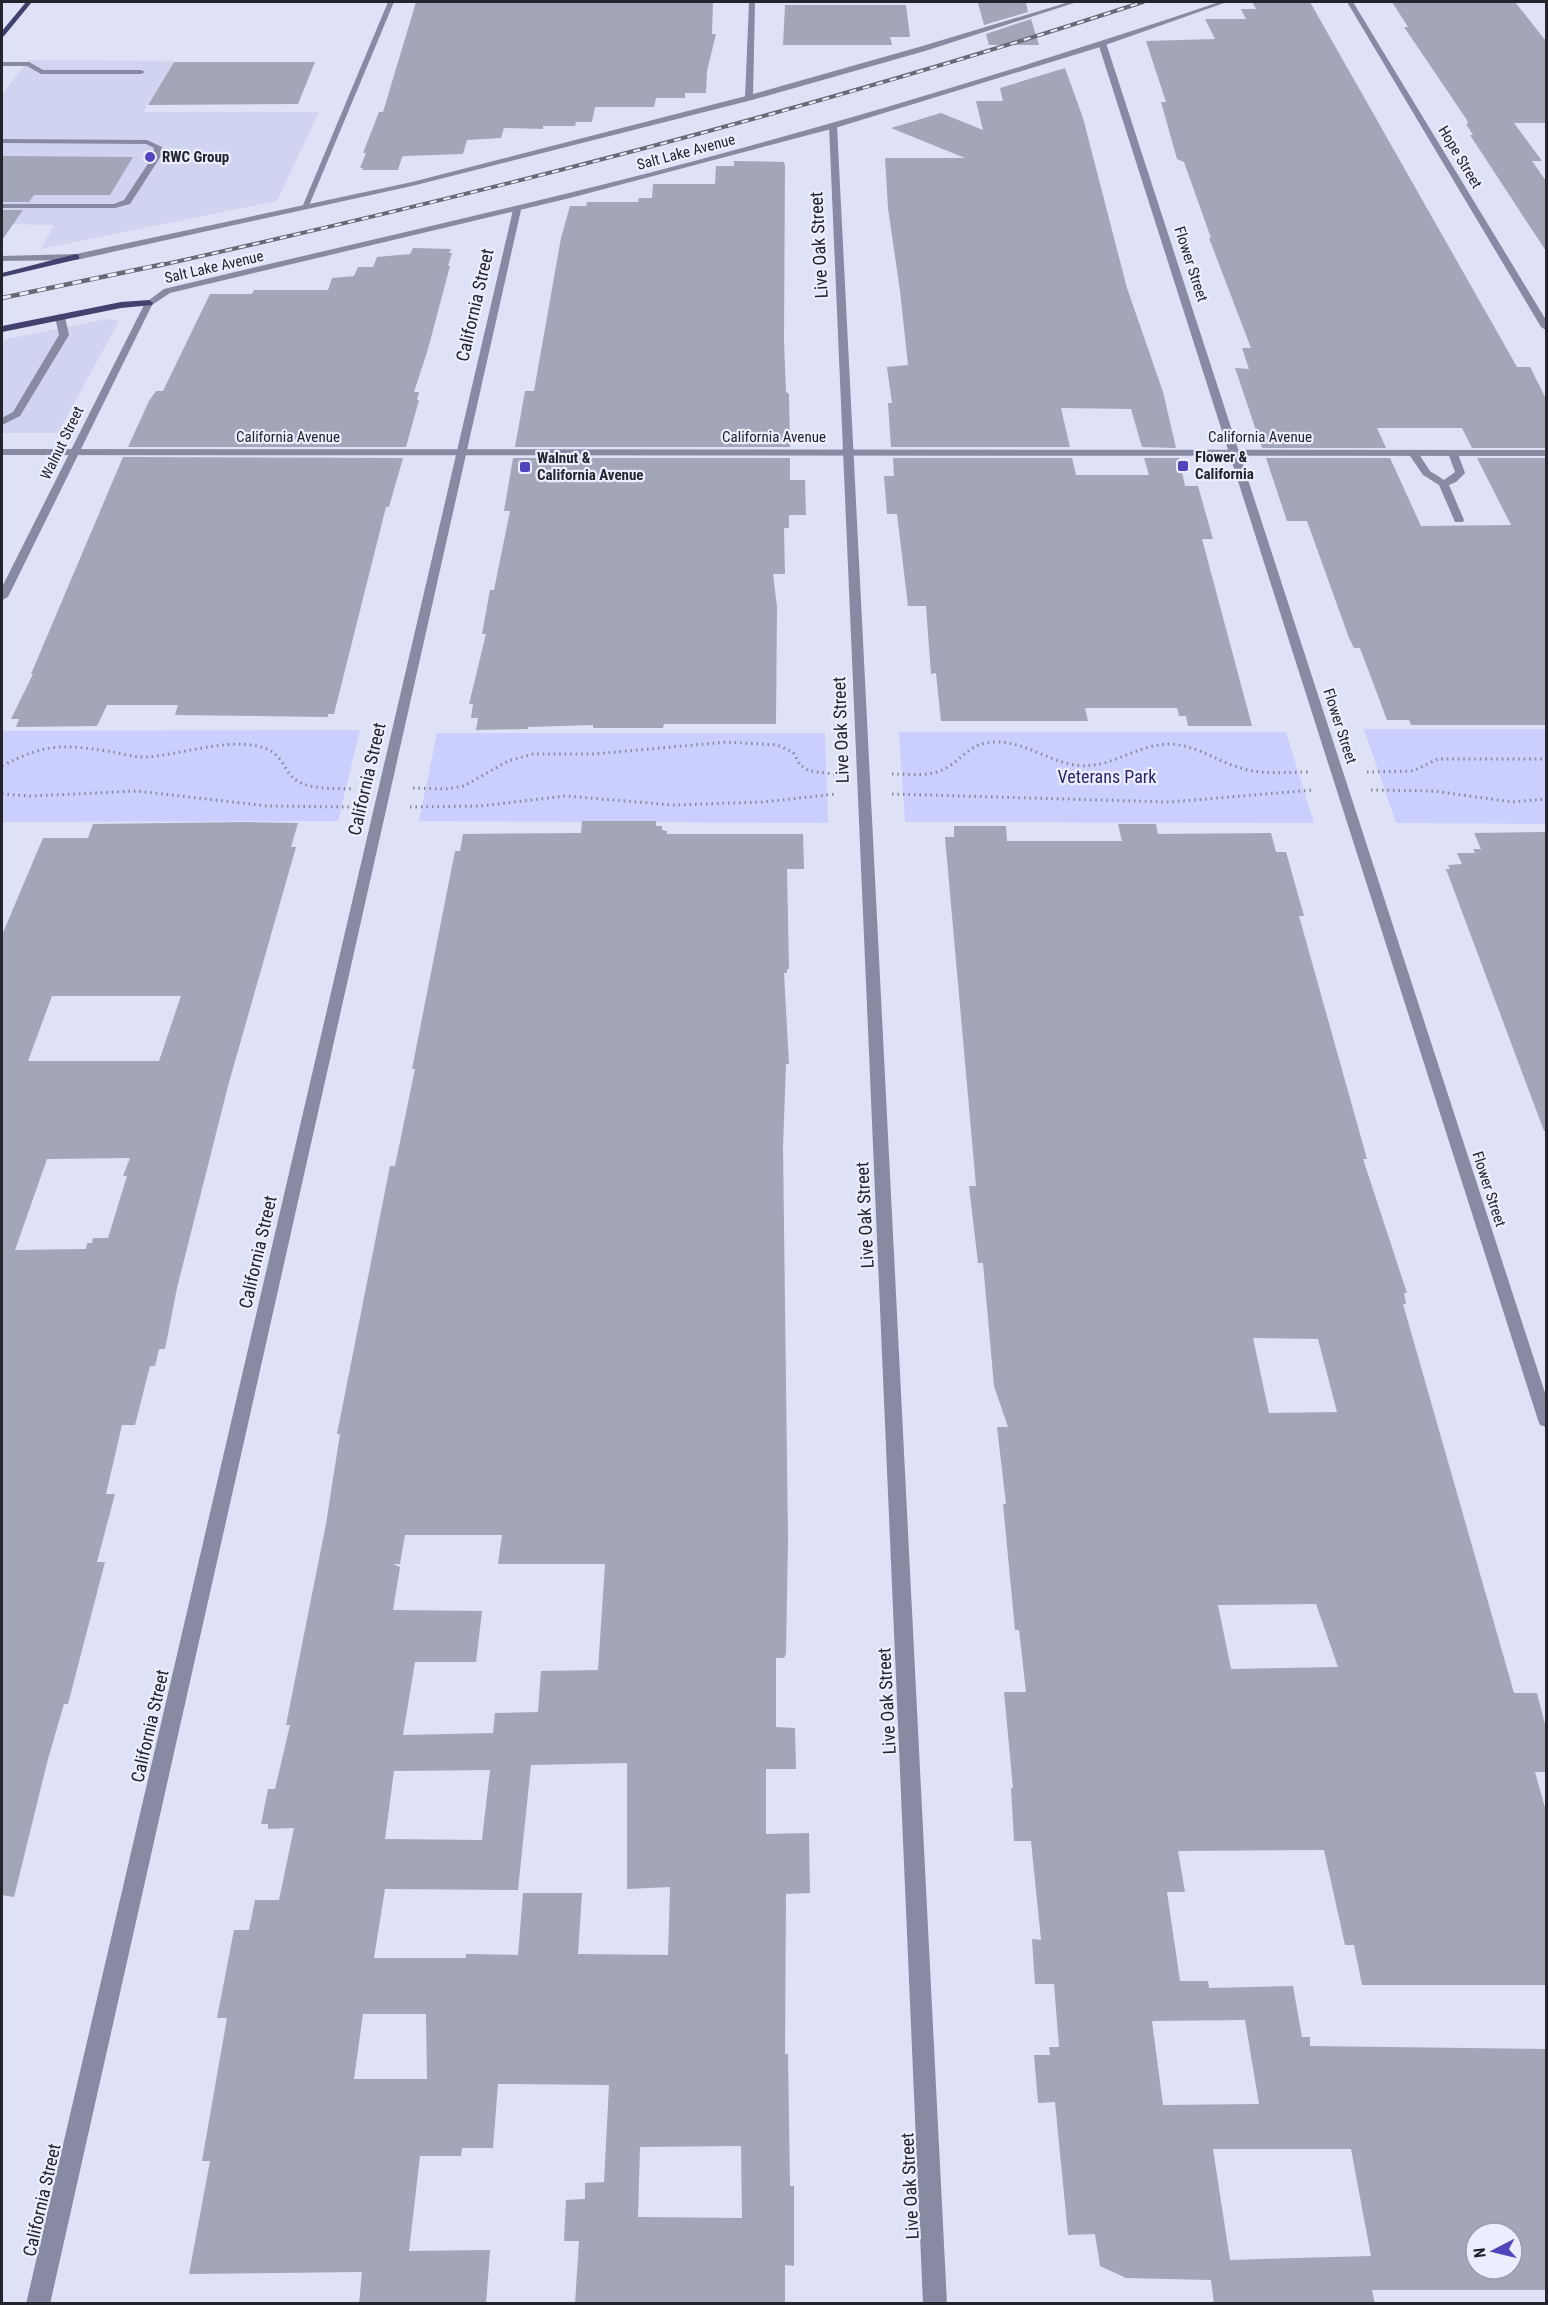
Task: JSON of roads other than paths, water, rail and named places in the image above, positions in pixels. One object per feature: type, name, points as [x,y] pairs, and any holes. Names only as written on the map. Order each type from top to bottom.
[{"type":"main road","points":[[2,35],[29,2]]},
{"type":"main road","points":[[2,275],[76,257]]},
{"type":"main road","points":[[2,329],[121,305],[149,303]]},
{"type":"street","points":[[304,208],[390,2]]},
{"type":"street","points":[[749,98],[752,2]]},
{"type":"street","points":[[2,259],[76,257],[412,184],[749,98],[922,49],[1074,2]]},
{"type":"street","name":"Salt Lake Avenue","points":[[149,303],[167,291],[517,210],[833,126],[1102,43],[1224,2]]},
{"type":"street","name":"Hope Street","points":[[1350,2],[1546,327]]},
{"type":"street","name":"Flower Street","points":[[1102,43],[1546,1420]]},
{"type":"street","points":[[2,64],[29,64],[41,72],[141,72]]},
{"type":"street","name":"Live Oak Street","points":[[833,126],[935,2304]]},
{"type":"street","points":[[2,141],[147,142],[158,147],[158,156],[128,202],[115,206],[2,206]]},
{"type":"street","name":"California Street","points":[[38,2304],[517,210]]},
{"type":"street","name":"Walnut Street","points":[[2,597],[149,303]]},
{"type":"street","points":[[2,422],[17,414],[64,335],[60,317]]},
{"type":"street","name":"California Avenue","points":[[2,452],[1546,453]]},
{"type":"street","points":[[1413,453],[1425,475],[1443,483],[1454,480],[1460,473],[1453,453]]},
{"type":"street","points":[[1443,483],[1458,520]]},
{"type":"railway","points":[[157,266],[282,238],[653,146],[899,78],[1143,2]]},
{"type":"railway","points":[[2,298],[164,264]]},
{"type":"place","name":"RWC Group","points":[[150,157]]},
{"type":"place","name":"Flower & California","points":[[1183,466]]},
{"type":"place","name":"Walnut & California Avenue","points":[[525,467]]},
{"type":"park label","name":"Veterans Park","points":[[1107,777]]}]
